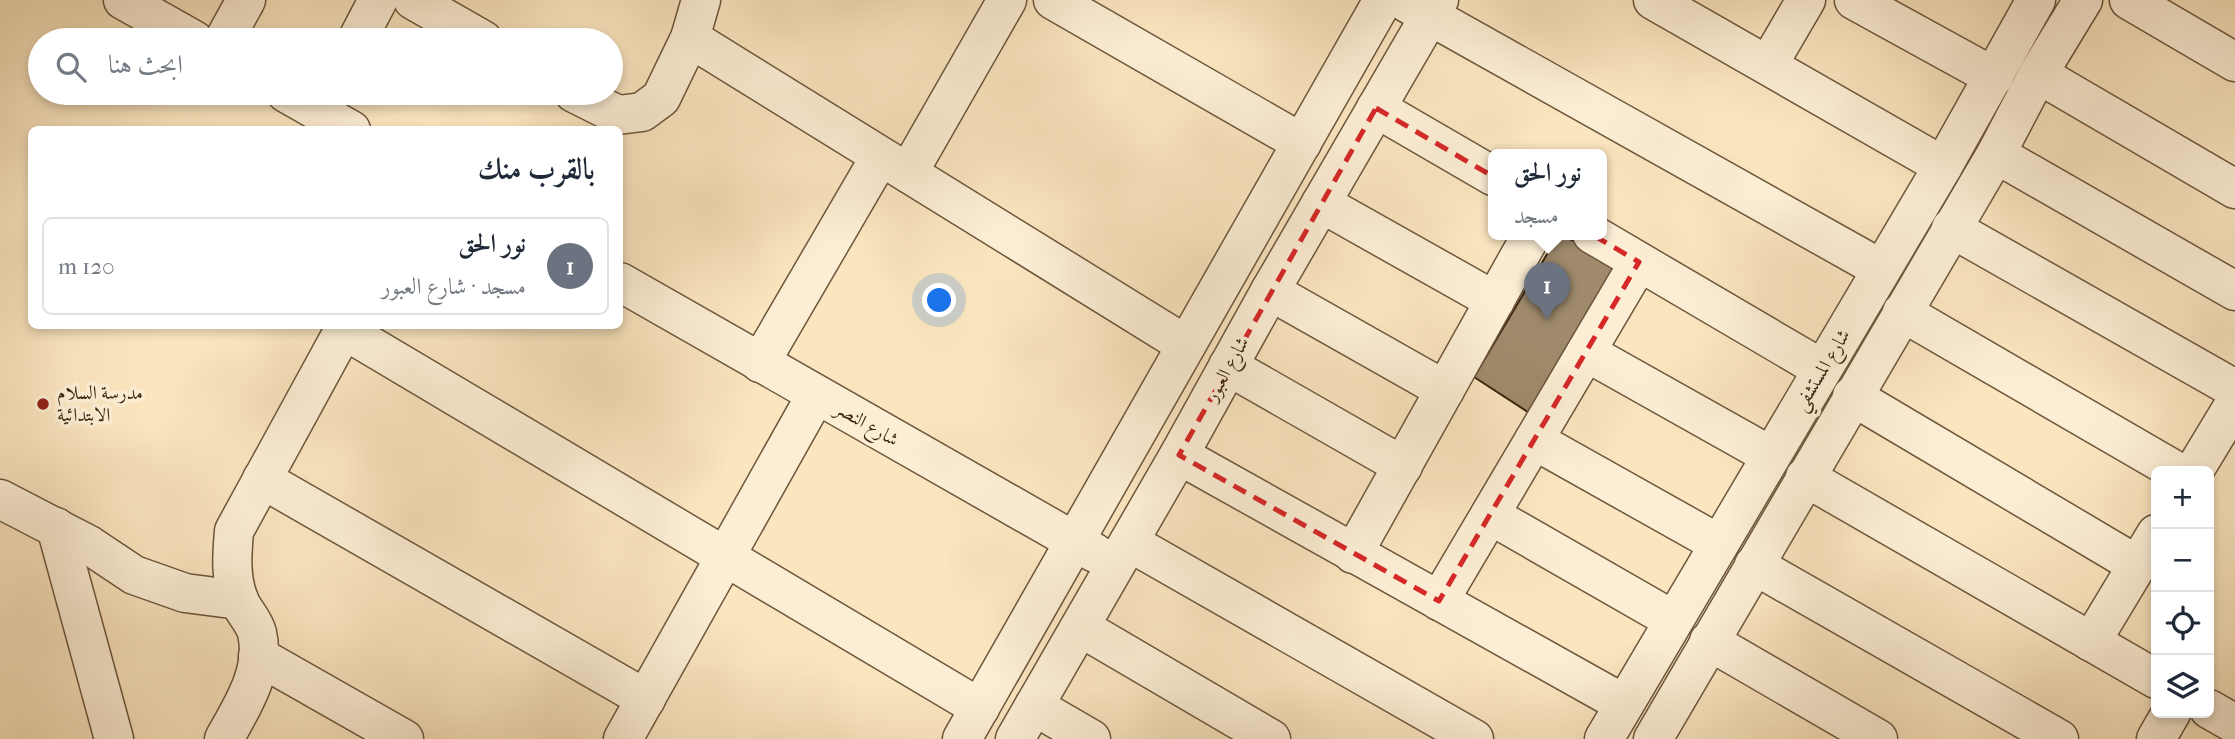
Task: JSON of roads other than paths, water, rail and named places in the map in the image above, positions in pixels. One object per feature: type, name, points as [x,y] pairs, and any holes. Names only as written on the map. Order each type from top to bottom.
[{"type":"street","points":[[123,0],[173,28]]},
{"type":"street","points":[[231,28],[246,0]]},
{"type":"street","points":[[363,28],[378,0]]},
{"type":"street","points":[[413,0],[462,28]]},
{"type":"street","points":[[598,105],[618,115],[642,112],[661,98],[690,38],[701,0]]},
{"type":"street","points":[[760,363],[1007,0]]},
{"type":"street","points":[[1053,0],[1302,143]]},
{"type":"street","points":[[347,329],[726,557],[971,723],[1383,0]]},
{"type":"street","points":[[1653,0],[1944,166]]},
{"type":"street","points":[[1769,65],[1806,0]]},
{"type":"street","points":[[1854,0],[1994,77]]},
{"type":"street","name":"شارع المستشفي","points":[[1604,739],[1944,166],[2036,0]]},
{"type":"street","name":"شارع المستشفي","points":[[1666,734],[1709,641],[1996,154],[2038,74],[2083,0]]},
{"type":"street","points":[[2129,0],[2235,62]]},
{"type":"street","points":[[1423,6],[1881,269]]},
{"type":"street","name":"شارع العبور","points":[[1015,739],[1376,108],[1423,6]]},
{"type":"street","points":[[690,38],[1186,345]]},
{"type":"street","points":[[2038,74],[2235,189]]},
{"type":"street","points":[[1376,108],[1488,173]]},
{"type":"street","points":[[1996,154],[2235,291]]},
{"type":"street","points":[[1321,203],[1495,301]]},
{"type":"street","points":[[1951,228],[2235,389]]},
{"type":"street","points":[[1353,554],[1529,240]]},
{"type":"street","points":[[1602,240],[1822,369]]},
{"type":"street","points":[[1439,601],[1639,262]]},
{"type":"street","name":"شارع النصر","points":[[623,284],[1075,541],[1122,553],[1474,739]]},
{"type":"street","points":[[1270,291],[1445,390]]},
{"type":"street","points":[[1902,312],[2167,466]]},
{"type":"street","points":[[224,739],[251,690],[258,656],[257,632],[239,600],[231,567],[234,531],[344,329]]},
{"type":"street","points":[[1586,352],[1771,456]]},
{"type":"street","points":[[1228,366],[1402,466]]},
{"type":"street","points":[[623,739],[816,395]]},
{"type":"street","points":[[1852,396],[2147,549],[2091,642]]},
{"type":"street","points":[[2197,466],[2235,403]]},
{"type":"street","points":[[1534,440],[1719,544]]},
{"type":"street","points":[[1179,455],[1624,704]]},
{"type":"street","points":[[1805,477],[2151,676]]},
{"type":"street","points":[[262,479],[646,699]]},
{"type":"street","points":[[0,499],[56,527],[134,575],[185,593],[239,600]]},
{"type":"street","points":[[1490,515],[1674,620]]},
{"type":"street","points":[[56,527],[114,739]]},
{"type":"street","points":[[1754,565],[2059,739]]},
{"type":"street","points":[[1080,627],[1251,734]]},
{"type":"street","points":[[1709,641],[1878,739]]},
{"type":"street","points":[[258,656],[404,739]]},
{"type":"street","points":[[1034,706],[1091,739]]},
{"type":"street","points":[[2214,712],[2235,724]]},
{"type":"street","points":[[2156,739],[2168,718]]},
{"type":"place","name":"نور الحق","points":[[1547,320]]},
{"type":"place","name":"مدرسة السلام الابتدائية","points":[[43,404]]}]
